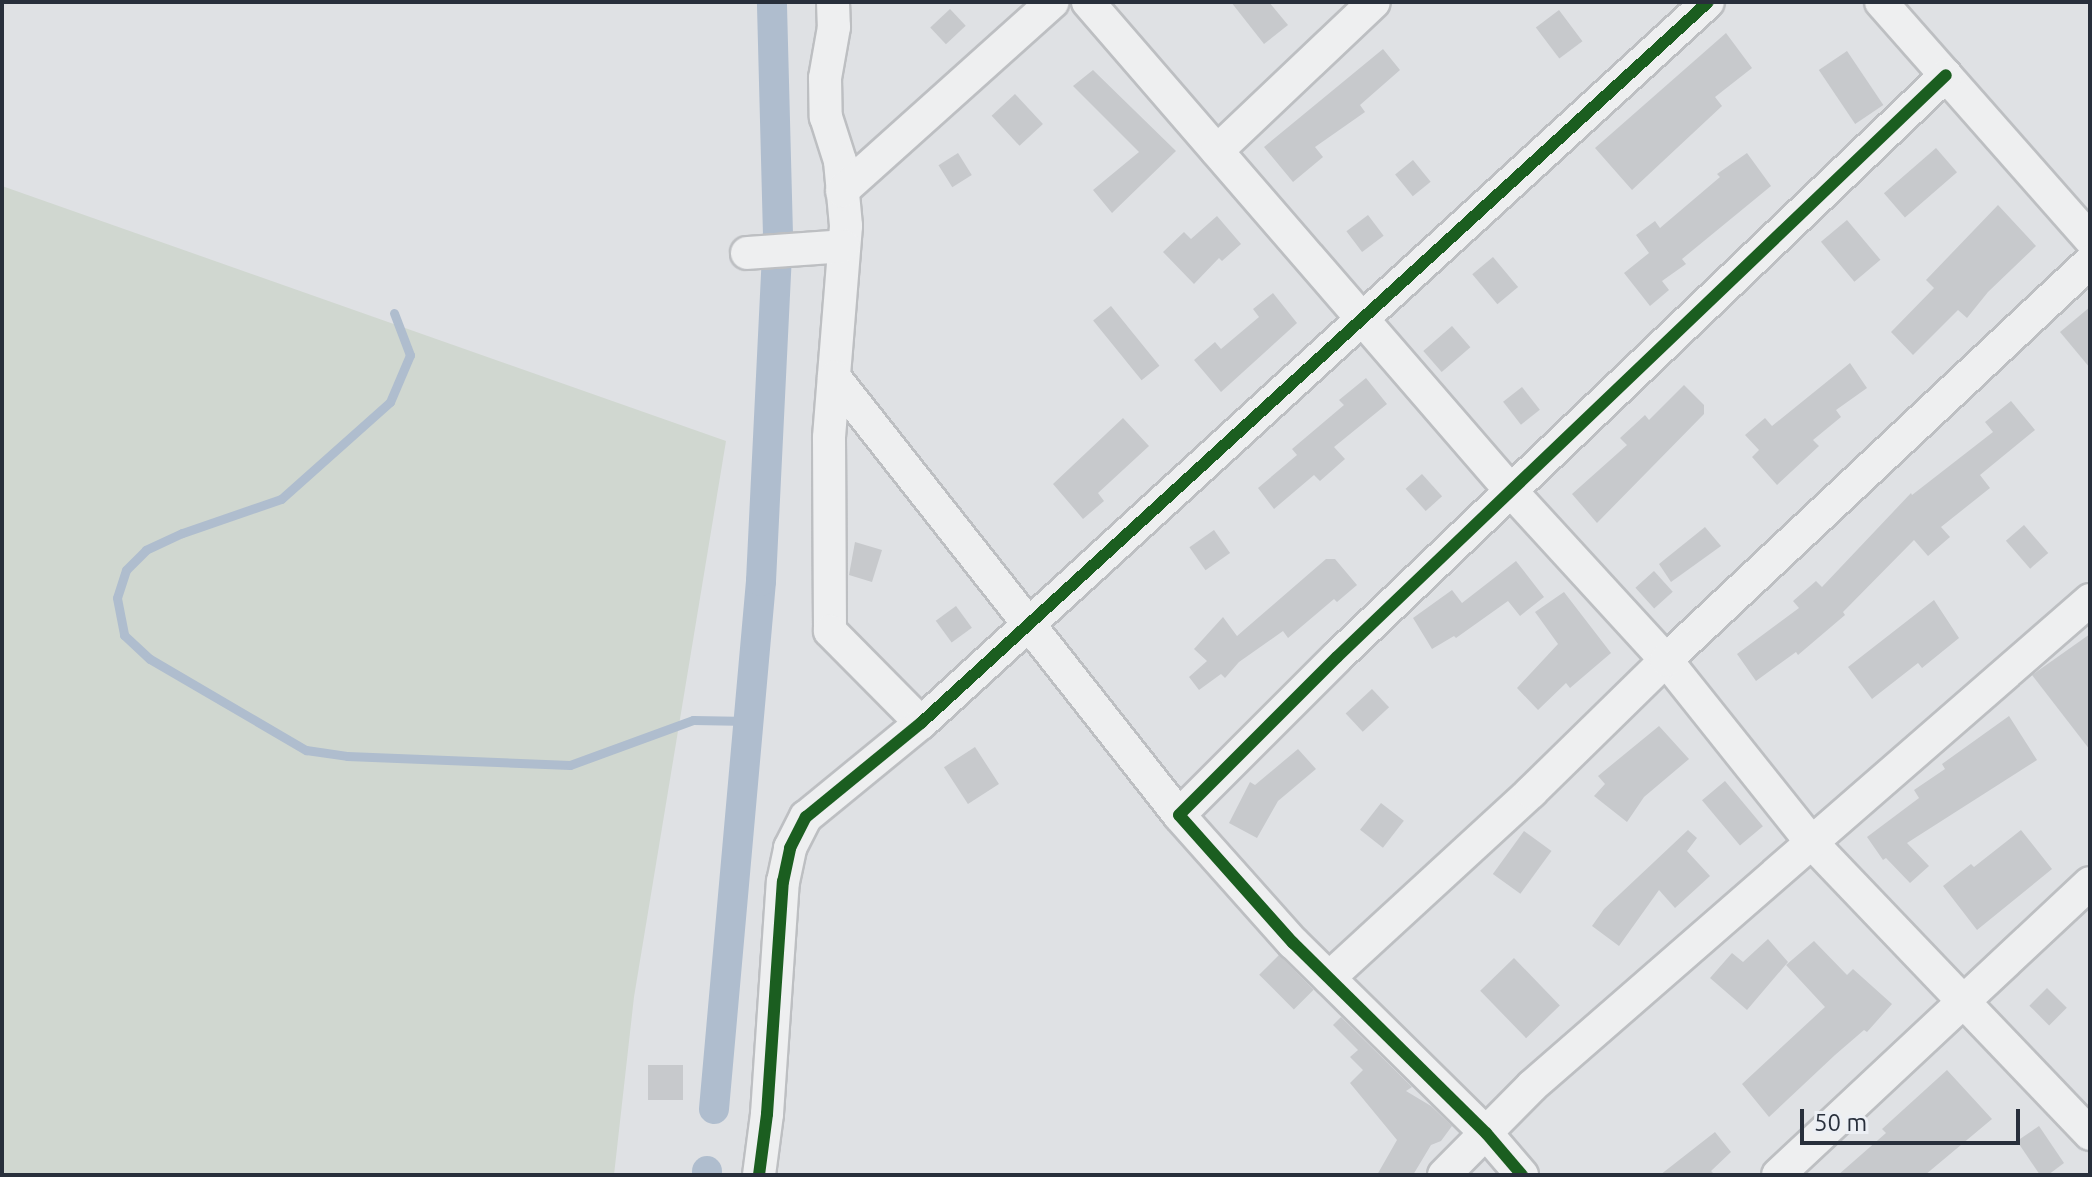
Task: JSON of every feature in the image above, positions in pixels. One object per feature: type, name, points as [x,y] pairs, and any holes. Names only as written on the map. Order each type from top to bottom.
[{"type":"street","points":[[833,2],[834,27],[825,78],[826,117],[840,161],[842,191],[830,247],[834,377],[829,438],[830,631],[921,723]]},
{"type":"street","points":[[842,191],[1053,2]]},
{"type":"street","points":[[1088,2],[1511,491],[1666,660],[1813,844],[2090,1134]]},
{"type":"street","points":[[1217,151],[1374,2]]},
{"type":"street","points":[[759,1175],[767,1114],[783,882],[790,848],[806,817],[921,723],[1708,2]]},
{"type":"street","points":[[1881,2],[2090,239]]},
{"type":"street","points":[[1179,815],[1511,491],[1946,75]]},
{"type":"street","points":[[747,253],[830,247]]},
{"type":"street","points":[[1329,978],[1531,792],[1666,660],[2090,262]]},
{"type":"street","points":[[834,377],[1179,815],[1329,978],[1486,1133],[1522,1175]]},
{"type":"street","points":[[1444,1175],[1532,1086],[2090,600]]},
{"type":"street","points":[[1778,1175],[2090,883]]},
{"type":"shaded area","points":[[2,186],[726,441],[634,997],[614,1175],[2,1175]]},
{"type":"building","points":[[1231,2],[1269,2],[1288,25],[1264,44]]},
{"type":"building","points":[[950,9],[966,26],[946,44],[930,27]]},
{"type":"building","points":[[1559,10],[1582,41],[1559,59],[1536,27]]},
{"type":"building","points":[[1726,33],[1752,68],[1715,97],[1722,106],[1632,190],[1595,148]]},
{"type":"building","points":[[1383,49],[1400,70],[1360,105],[1365,112],[1315,147],[1323,157],[1293,182],[1264,147]]},
{"type":"building","points":[[1847,51],[1883,105],[1855,124],[1819,70]]},
{"type":"building","points":[[1093,70],[1176,151],[1112,213],[1093,190],[1139,152],[1073,86]]},
{"type":"building","points":[[1015,94],[1043,124],[1020,146],[992,116]]},
{"type":"building","points":[[1936,148],[1957,172],[1905,217],[1884,193]]},
{"type":"building","points":[[958,153],[972,175],[952,187],[938,165]]},
{"type":"building","points":[[1747,153],[1771,186],[1682,259],[1686,264],[1662,281],[1669,290],[1650,306],[1624,273],[1649,253],[1636,235],[1655,221],[1660,228],[1720,177],[1717,174]]},
{"type":"building","points":[[1413,160],[1431,182],[1413,196],[1395,174]]},
{"type":"building","points":[[1998,205],[2036,246],[1988,292],[1967,318],[1958,310],[1913,355],[1891,332],[1934,288],[1926,280]]},
{"type":"building","points":[[1368,215],[1384,236],[1362,252],[1346,231]]},
{"type":"building","points":[[1217,216],[1241,244],[1222,261],[1219,258],[1194,284],[1163,252],[1184,232],[1191,239]]},
{"type":"building","points":[[1847,220],[1880,260],[1854,282],[1821,242]]},
{"type":"building","points":[[1493,257],[1518,287],[1497,304],[1472,274]]},
{"type":"building","points":[[1273,293],[1297,323],[1221,392],[1194,360],[1215,342],[1221,349],[1259,317],[1253,309]]},
{"type":"building","points":[[1111,306],[1159,366],[1142,380],[1093,320]]},
{"type":"building","points":[[2090,307],[2090,368],[2060,332]]},
{"type":"building","points":[[1452,326],[1470,347],[1442,372],[1423,351]]},
{"type":"building","points":[[1850,363],[1867,388],[1836,410],[1841,417],[1813,440],[1819,446],[1777,485],[1752,457],[1759,450],[1745,435],[1765,418],[1772,426]]},
{"type":"building","points":[[1366,378],[1387,404],[1334,447],[1345,459],[1320,481],[1314,475],[1274,509],[1258,488],[1297,455],[1292,449],[1344,405],[1339,400]]},
{"type":"building","points":[[1684,385],[1704,405],[1704,414],[1597,523],[1572,494],[1627,445],[1620,438],[1645,415],[1649,420]]},
{"type":"building","points":[[1522,387],[1540,410],[1521,425],[1503,402]]},
{"type":"building","points":[[2011,401],[2035,430],[1980,475],[1990,488],[1941,527],[1950,537],[1928,556],[1914,540],[1843,612],[1845,615],[1798,655],[1796,652],[1756,681],[1737,654],[1799,608],[1793,601],[1816,581],[1822,587],[1911,493],[1993,432],[1985,422]]},
{"type":"building","points":[[1123,418],[1149,446],[1098,493],[1104,501],[1083,519],[1053,484]]},
{"type":"building","points":[[1422,474],[1442,496],[1426,511],[1406,489]]},
{"type":"building","points":[[2024,525],[2048,553],[2030,569],[2006,541]]},
{"type":"building","points":[[1705,527],[1721,546],[1671,582],[1659,564]]},
{"type":"building","points":[[1214,530],[1230,553],[1205,570],[1189,547]]},
{"type":"building","points":[[855,542],[882,550],[872,582],[849,575]]},
{"type":"building","points":[[1326,559],[1335,559],[1357,585],[1337,602],[1334,599],[1288,638],[1283,631],[1239,662],[1225,678],[1221,674],[1199,690],[1189,677],[1207,661],[1194,649],[1223,617],[1237,636]]},
{"type":"building","points":[[1516,561],[1544,597],[1520,616],[1508,601],[1456,638],[1454,636],[1432,649],[1413,618],[1452,590],[1462,603]]},
{"type":"building","points":[[1654,571],[1673,592],[1654,609],[1635,588]]},
{"type":"building","points":[[1564,592],[1611,653],[1570,688],[1566,683],[1538,710],[1517,688],[1558,644],[1535,612]]},
{"type":"building","points":[[1934,600],[1959,638],[1922,668],[1918,663],[1872,699],[1848,667]]},
{"type":"building","points":[[956,606],[972,628],[952,643],[936,621]]},
{"type":"building","points":[[2090,634],[2090,750],[2032,675]]},
{"type":"building","points":[[1372,689],[1389,707],[1363,732],[1346,714]]},
{"type":"building","points":[[2009,716],[2037,760],[1907,843],[1929,866],[1910,883],[1886,858],[1883,860],[1867,837],[1919,798],[1914,790],[1945,769],[1942,764]]},
{"type":"building","points":[[1659,726],[1689,759],[1644,797],[1627,822],[1594,796],[1605,784],[1598,776]]},
{"type":"building","points":[[975,747],[999,784],[968,804],[944,767]]},
{"type":"building","points":[[1298,749],[1316,769],[1278,801],[1257,838],[1229,823],[1250,782],[1255,785]]},
{"type":"building","points":[[1725,781],[1763,826],[1740,845],[1702,800]]},
{"type":"building","points":[[1381,803],[1404,821],[1383,848],[1360,830]]},
{"type":"building","points":[[1688,830],[1697,838],[1687,851],[1710,876],[1675,908],[1659,890],[1619,946],[1592,926],[1604,909]]},
{"type":"building","points":[[2021,830],[2052,869],[1977,930],[1943,886],[1971,864],[1974,867]]},
{"type":"building","points":[[1524,831],[1552,851],[1520,894],[1493,874]]},
{"type":"building","points":[[1768,939],[1788,962],[1747,1010],[1710,978],[1732,953],[1743,962]]},
{"type":"building","points":[[1814,941],[1847,975],[1853,969],[1892,1004],[1867,1032],[1864,1030],[1835,1055],[1769,1117],[1742,1084],[1825,1007],[1786,965]]},
{"type":"building","points":[[1279,955],[1314,990],[1294,1009],[1259,975]]},
{"type":"building","points":[[1514,958],[1560,1005],[1526,1038],[1480,991]]},
{"type":"building","points":[[2047,988],[2067,1008],[2049,1025],[2029,1006]]},
{"type":"building","points":[[1341,1017],[1412,1087],[1406,1091],[1431,1106],[1452,1126],[1441,1141],[1431,1145],[1413,1175],[1377,1175],[1397,1140],[1350,1083],[1363,1070],[1350,1057],[1358,1050],[1333,1025]]},
{"type":"building","points":[[648,1065],[683,1065],[683,1100],[648,1100]]},
{"type":"building","points":[[1947,1070],[1992,1119],[1925,1175],[1838,1175],[1886,1133],[1882,1129]]},
{"type":"building","points":[[2039,1126],[2064,1163],[2048,1175],[2040,1175],[2017,1141]]},
{"type":"building","points":[[1715,1132],[1731,1152],[1711,1171],[1715,1175],[1660,1175]]},
{"type":"waterway","points":[[714,1109],[761,581],[778,235],[772,2]]},
{"type":"waterway","points":[[394,313],[410,355],[390,402],[281,499],[182,533],[146,550],[126,570],[117,598],[124,635],[150,659],[306,750],[347,756],[570,765],[693,720],[749,721]]},
{"type":"cycle path","points":[[759,1175],[767,1114],[783,882],[790,848],[806,817],[921,723],[1708,2]]},
{"type":"cycle path","points":[[1522,1175],[1486,1133],[1293,943],[1179,815],[1337,657],[1946,75]]}]
